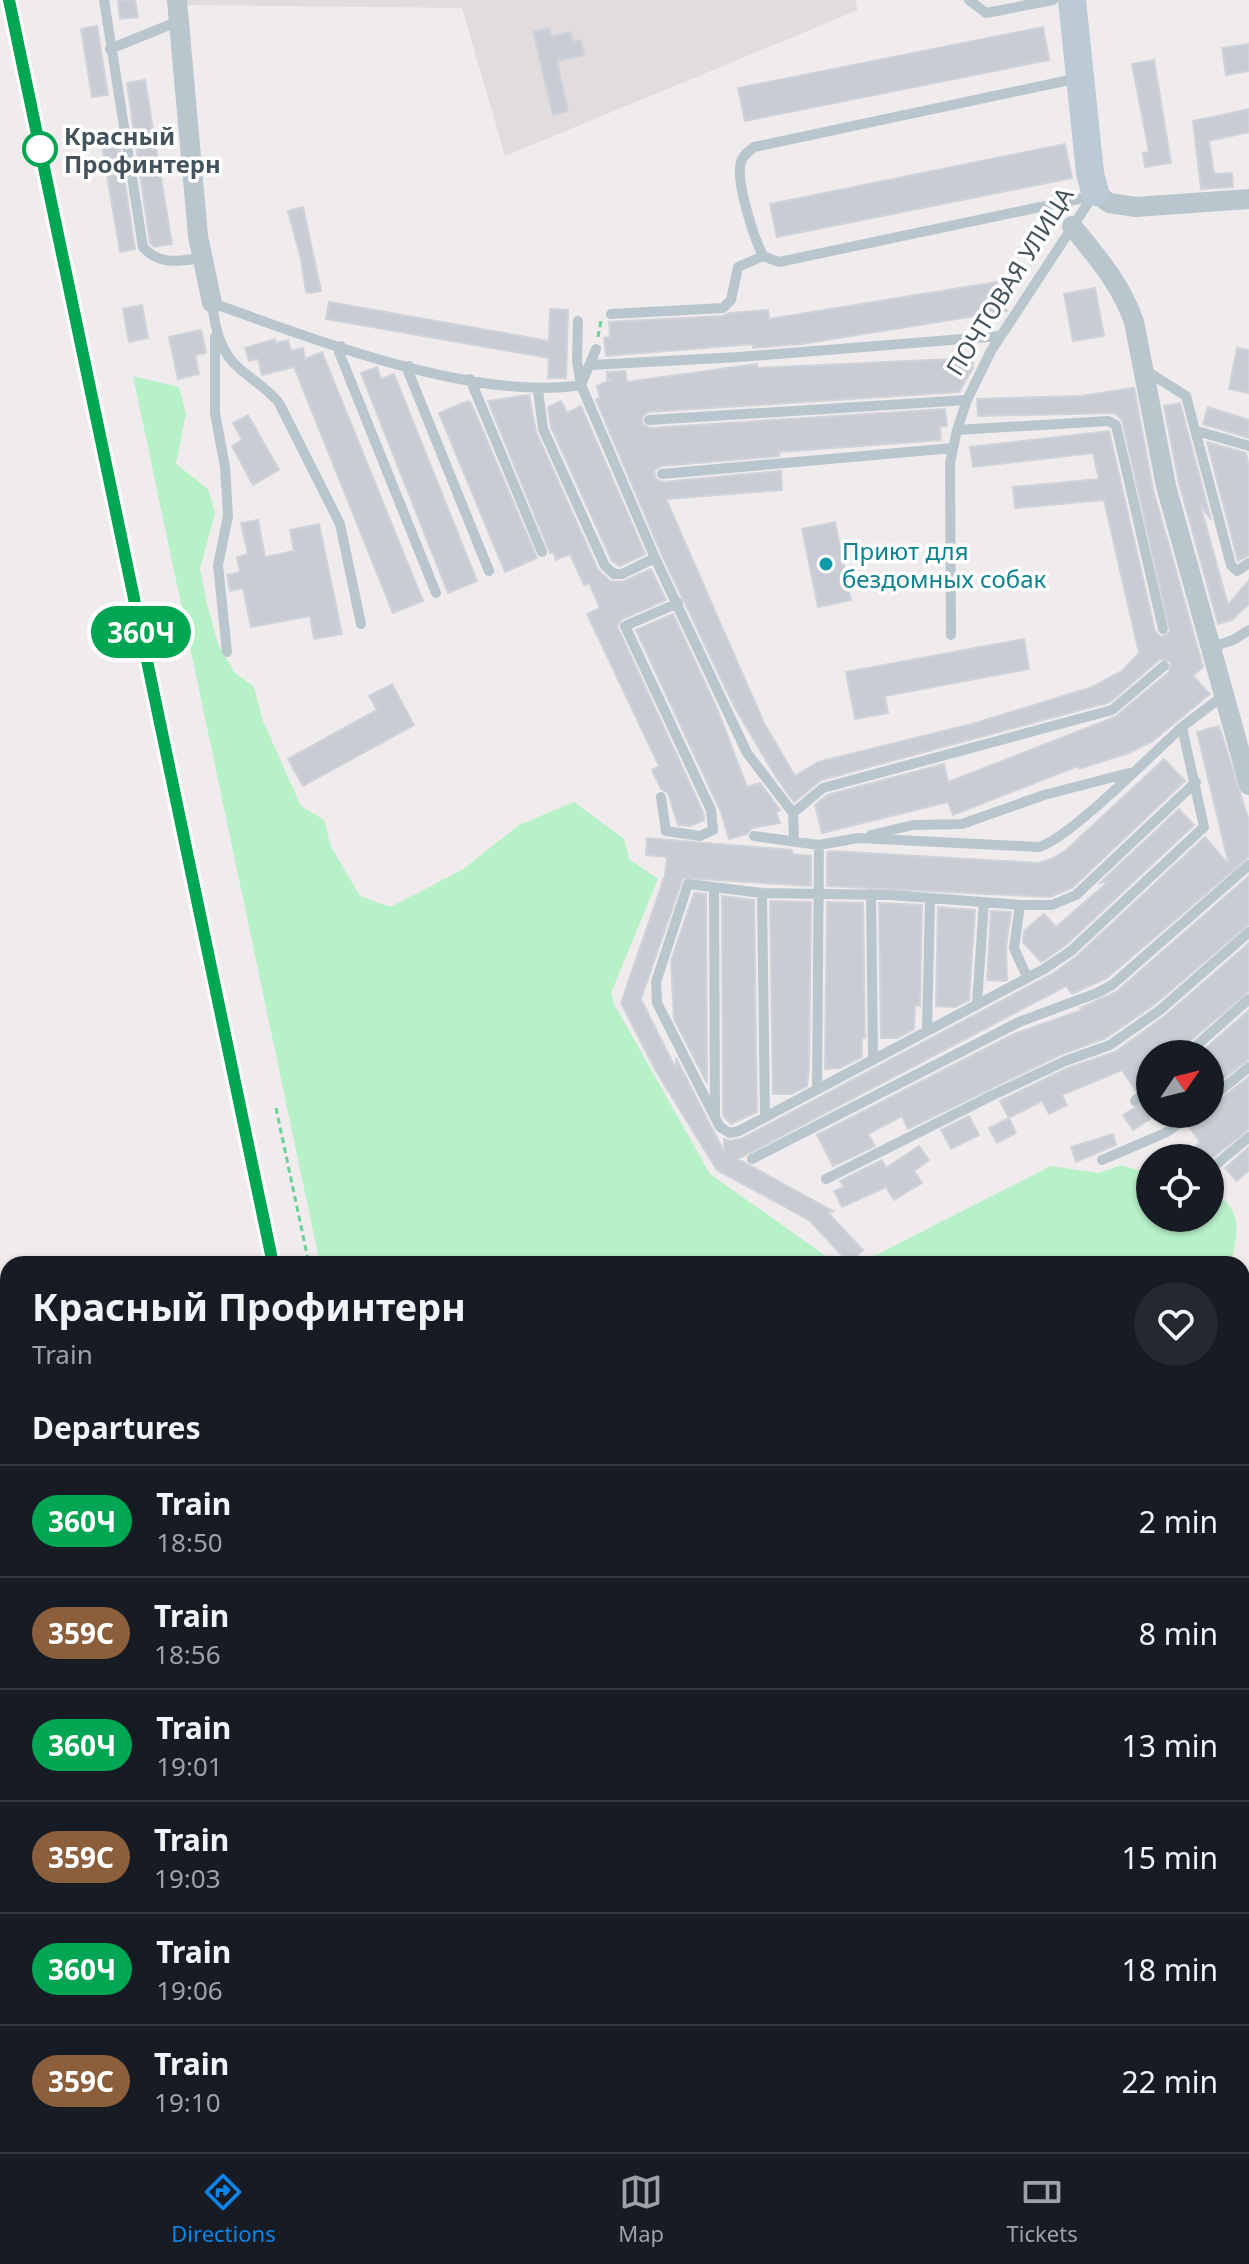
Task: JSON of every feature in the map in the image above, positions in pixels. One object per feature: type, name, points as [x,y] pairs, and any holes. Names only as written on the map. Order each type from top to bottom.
[{"type":"street","points":[[177,0],[202,258],[212,303]]},
{"type":"street","points":[[1072,0],[1090,173],[1098,196],[1109,203],[1136,207],[1249,199]]},
{"type":"street","points":[[1072,226],[1111,274],[1126,298],[1145,370],[1166,486],[1249,785]]},
{"type":"lane","points":[[104,0],[143,247],[151,256],[170,262],[202,258]]},
{"type":"lane","points":[[969,0],[986,13],[1053,0]]},
{"type":"lane","points":[[110,49],[179,21]]},
{"type":"lane","points":[[763,256],[740,176],[740,164],[745,154],[754,147],[1081,77]]},
{"type":"lane","points":[[611,314],[723,308],[731,300],[738,267],[763,256],[779,262],[1098,196]]},
{"type":"lane","name":"ПОЧТОВАЯ УЛИЦА","points":[[951,635],[950,463],[967,400],[1000,336],[1072,226],[1098,196]]},
{"type":"lane","points":[[227,652],[218,565],[228,516],[225,467],[215,413],[212,303],[448,378],[538,390],[581,385]]},
{"type":"lane","points":[[578,321],[577,361],[581,385],[655,558],[747,753],[793,813],[794,840]]},
{"type":"lane","points":[[214,325],[229,357],[279,403],[327,494],[348,552],[361,624]]},
{"type":"lane","points":[[591,365],[739,357],[1000,336]]},
{"type":"lane","points":[[341,346],[339,352],[436,593]]},
{"type":"lane","points":[[581,385],[596,349]]},
{"type":"lane","points":[[409,366],[408,371],[489,571]]},
{"type":"lane","points":[[1145,370],[1186,396],[1231,565],[1237,571],[1249,563]]},
{"type":"lane","points":[[470,379],[542,552]]},
{"type":"lane","points":[[538,390],[543,429],[605,566],[614,574],[622,574],[655,558]]},
{"type":"lane","points":[[649,420],[967,400]]},
{"type":"lane","points":[[957,430],[1108,421],[1116,425],[1163,629]]},
{"type":"lane","points":[[1197,431],[1249,446]]},
{"type":"lane","points":[[662,474],[953,448]]},
{"type":"lane","points":[[661,797],[666,831],[700,836],[713,830],[711,810],[625,626],[678,603]]},
{"type":"lane","points":[[1212,647],[1233,640],[1249,630]]},
{"type":"lane","points":[[793,813],[823,788],[1112,710],[1164,666]]},
{"type":"lane","points":[[858,838],[1039,847],[1058,838],[1182,727],[1225,694]]},
{"type":"lane","points":[[1182,727],[1196,782],[1205,822],[1200,834],[1071,951],[739,1131],[730,1133],[715,1120],[659,1013],[655,990],[688,884],[762,893],[871,894],[1052,905],[1069,900],[1196,782]]},
{"type":"lane","points":[[754,836],[819,845],[913,825],[962,824],[1044,795],[1131,772]]},
{"type":"lane","points":[[817,1089],[819,845]]},
{"type":"lane","points":[[752,1159],[1019,1022],[1104,989],[1249,865]]},
{"type":"lane","points":[[714,887],[715,1120]]},
{"type":"lane","points":[[762,893],[765,1117]]},
{"type":"lane","points":[[871,894],[873,1059]]},
{"type":"lane","points":[[927,1031],[930,899]]},
{"type":"lane","points":[[977,1004],[984,902]]},
{"type":"lane","points":[[1020,905],[1014,948],[1027,977]]},
{"type":"lane","points":[[826,1179],[1065,1061],[1110,1045],[1160,1010],[1249,932]]},
{"type":"lane","points":[[1203,1040],[1249,999]]},
{"type":"lane","points":[[1224,1088],[1249,1067]]},
{"type":"lane","points":[[1102,1160],[1172,1128]]},
{"type":"lane","points":[[1224,1158],[1249,1137]]},
{"type":"path","points":[[596,349],[602,318],[611,314]]},
{"type":"path","points":[[276,1108],[307,1256]]},
{"type":"shaded area","points":[[185,0],[855,0],[858,10],[505,156],[462,8],[185,5]]},
{"type":"green space","points":[[133,376],[179,387],[186,414],[176,464],[208,489],[215,513],[200,568],[218,644],[234,672],[254,687],[262,719],[301,806],[324,820],[331,847],[360,896],[390,907],[462,870],[519,825],[574,802],[624,839],[629,859],[658,879],[611,993],[614,1004],[710,1174],[826,1256],[318,1256]]},
{"type":"green space","points":[[1121,1165],[1136,1170],[1136,1232],[1224,1232],[1224,1200],[1236,1222],[1232,1256],[874,1256],[1051,1166],[1099,1173]]},
{"type":"building","points":[[118,0],[135,0],[138,17],[120,19]]},
{"type":"building","points":[[97,26],[108,95],[92,97],[81,29]]},
{"type":"building","points":[[1043,27],[1049,60],[745,121],[738,88]]},
{"type":"building","points":[[549,28],[551,36],[570,32],[573,42],[581,40],[584,55],[557,61],[568,111],[553,115],[533,32]]},
{"type":"building","points":[[1249,44],[1249,71],[1226,75],[1222,48]]},
{"type":"building","points":[[1154,60],[1171,163],[1145,167],[1143,153],[1149,152],[1132,64]]},
{"type":"building","points":[[145,80],[172,244],[154,247],[150,243],[127,83]]},
{"type":"building","points":[[1249,109],[1249,132],[1209,141],[1214,174],[1232,173],[1233,187],[1201,189],[1193,121]]},
{"type":"building","points":[[118,137],[135,249],[120,252],[101,140]]},
{"type":"building","points":[[1065,144],[1072,178],[777,237],[770,204]]},
{"type":"building","points":[[303,207],[321,291],[311,293],[306,292],[288,211]]},
{"type":"building","points":[[997,282],[999,296],[1005,295],[1007,311],[801,344],[753,348],[753,344],[606,356],[604,338],[610,337],[609,322],[723,316],[768,310],[769,319]]},
{"type":"building","points":[[1095,288],[1104,336],[1073,341],[1064,294]]},
{"type":"building","points":[[329,302],[549,341],[550,309],[568,310],[566,378],[548,378],[549,358],[326,319]]},
{"type":"building","points":[[142,305],[148,338],[129,342],[123,309]]},
{"type":"building","points":[[201,330],[206,353],[195,355],[199,374],[178,379],[169,337]]},
{"type":"building","points":[[275,339],[276,343],[288,340],[291,351],[303,348],[305,359],[322,352],[423,601],[393,613],[294,367],[262,375],[258,359],[249,361],[245,348]]},
{"type":"building","points":[[1237,348],[1249,350],[1249,393],[1229,389]]},
{"type":"building","points":[[972,358],[973,368],[959,392],[648,412],[642,417],[643,425],[650,428],[945,409],[947,426],[940,427],[941,440],[779,452],[779,456],[661,466],[654,471],[656,479],[663,482],[781,471],[782,490],[666,499],[764,723],[795,776],[818,762],[972,724],[1092,687],[1122,671],[1139,653],[1104,500],[1015,508],[1013,487],[1099,479],[1093,453],[973,467],[970,447],[1109,431],[1155,631],[1161,637],[1170,632],[1122,420],[1114,413],[978,416],[977,399],[1081,396],[1134,388],[1153,489],[1203,667],[1193,676],[1210,694],[1153,741],[1129,753],[1079,769],[1078,766],[953,815],[948,802],[822,833],[815,805],[827,795],[944,764],[948,782],[1115,717],[1169,672],[1171,662],[1160,659],[1110,702],[821,780],[794,802],[734,706],[662,555],[596,400],[600,398],[597,386],[612,379],[607,379],[607,372],[625,371],[627,382],[757,364],[757,368]]},
{"type":"building","points":[[377,367],[381,379],[394,374],[477,581],[448,593],[361,373]]},
{"type":"building","points":[[529,395],[536,432],[598,570],[610,581],[622,582],[651,569],[666,600],[622,619],[617,626],[703,812],[704,820],[690,826],[678,825],[668,793],[661,789],[652,770],[659,766],[587,614],[600,608],[589,583],[584,585],[570,554],[556,560],[553,552],[550,553],[488,401]]},
{"type":"building","points":[[468,401],[537,558],[505,572],[439,413]]},
{"type":"building","points":[[561,401],[567,413],[581,406],[645,554],[620,566],[612,561],[551,427],[548,407]]},
{"type":"building","points":[[1180,403],[1211,520],[1200,504],[1228,605],[1249,580],[1249,604],[1232,620],[1218,624],[1179,483],[1164,406]]},
{"type":"building","points":[[1208,407],[1249,420],[1249,438],[1203,424]]},
{"type":"building","points":[[248,415],[279,470],[253,485],[232,446],[242,440],[233,423]]},
{"type":"building","points":[[1207,442],[1246,453],[1249,469],[1249,555],[1238,561]]},
{"type":"building","points":[[258,520],[265,557],[294,551],[290,530],[319,524],[342,634],[314,639],[310,616],[251,627],[243,588],[230,591],[227,575],[240,572],[237,557],[248,554],[241,523]]},
{"type":"building","name":"Приют для бездомных собак","points":[[835,522],[851,600],[818,607],[802,529]]},
{"type":"building","points":[[673,614],[718,711],[747,787],[760,783],[780,810],[776,812],[780,823],[752,828],[747,834],[729,839],[721,812],[636,630]]},
{"type":"building","points":[[1024,639],[1029,669],[885,696],[888,713],[855,719],[846,672]]},
{"type":"building","points":[[392,684],[414,725],[303,786],[288,759],[377,710],[369,696]]},
{"type":"building","points":[[1219,726],[1249,821],[1249,857],[1107,978],[1072,994],[1066,986],[738,1159],[833,1211],[828,1213],[863,1250],[857,1256],[842,1256],[809,1220],[717,1170],[656,1071],[621,1003],[665,875],[667,857],[646,855],[647,838],[792,850],[792,854],[811,856],[811,886],[683,878],[641,999],[676,1069],[676,1058],[724,1152],[724,1139],[743,1138],[1052,974],[1076,957],[1205,837],[1229,865],[1197,732]]},
{"type":"building","points":[[1164,759],[1185,781],[1072,888],[1050,897],[827,886],[827,852],[832,851],[1038,863],[1051,859],[1065,851]]},
{"type":"building","points":[[1179,809],[1194,825],[1066,945],[1041,962],[1023,942],[1024,931],[1044,914],[1056,927],[1109,881],[1100,883]]},
{"type":"building","points":[[1249,876],[1249,924],[1155,1004],[1106,1038],[1062,1054],[908,1129],[902,1116],[868,1134],[875,1146],[833,1166],[817,1135],[1014,1034],[1082,1010],[1080,1008],[1116,992]]},
{"type":"building","points":[[694,893],[706,894],[707,1083],[674,1019],[671,961]]},
{"type":"building","points":[[722,896],[754,900],[757,1112],[731,1124],[723,1116]]},
{"type":"building","points":[[770,901],[811,902],[809,1069],[807,1086],[791,1094],[773,1094]]},
{"type":"building","points":[[827,902],[863,903],[865,1038],[862,1038],[862,1057],[840,1068],[825,1069]]},
{"type":"building","points":[[879,903],[922,905],[920,1006],[915,1005],[914,1029],[897,1038],[881,1038]]},
{"type":"building","points":[[938,907],[975,910],[969,1000],[955,1007],[936,1006]]},
{"type":"building","points":[[991,911],[1011,912],[1006,947],[1007,980],[1003,981],[987,980]]},
{"type":"building","points":[[1249,943],[1249,991],[1191,1040],[1136,1040],[1135,1090],[1122,1070],[1062,1095],[1067,1105],[1049,1114],[1042,1101],[1009,1118],[1000,1101],[1068,1068],[1115,1052],[1165,1016]]},
{"type":"building","points":[[1249,1010],[1249,1059],[1224,1078],[1224,1040],[1215,1040]]},
{"type":"building","points":[[1249,1077],[1249,1129],[1224,1149],[1224,1144],[1198,1144],[1200,1142],[1190,1128],[1224,1128],[1224,1096]]},
{"type":"building","points":[[1136,1107],[1136,1128],[1133,1130],[1123,1115]]},
{"type":"building","points":[[969,1116],[979,1135],[951,1149],[941,1130]]},
{"type":"building","points":[[1009,1118],[1016,1133],[997,1143],[989,1128]]},
{"type":"building","points":[[1113,1134],[1116,1145],[1076,1162],[1071,1147]]},
{"type":"building","points":[[919,1146],[929,1160],[914,1171],[922,1183],[894,1200],[886,1187],[842,1207],[834,1191],[844,1187],[840,1181],[882,1160],[886,1168]]},
{"type":"building","points":[[1249,1147],[1249,1170],[1237,1181],[1225,1168]]},
{"type":"railway","points":[[9,0],[271,1256]]},
{"type":"train","name":"360Ч","points":[[9,0],[271,1256]]},
{"type":"place","name":"Красный Профинтерн","points":[[40,149]]},
{"type":"place","name":"Приют для бездомных собак","points":[[826,564]]}]
